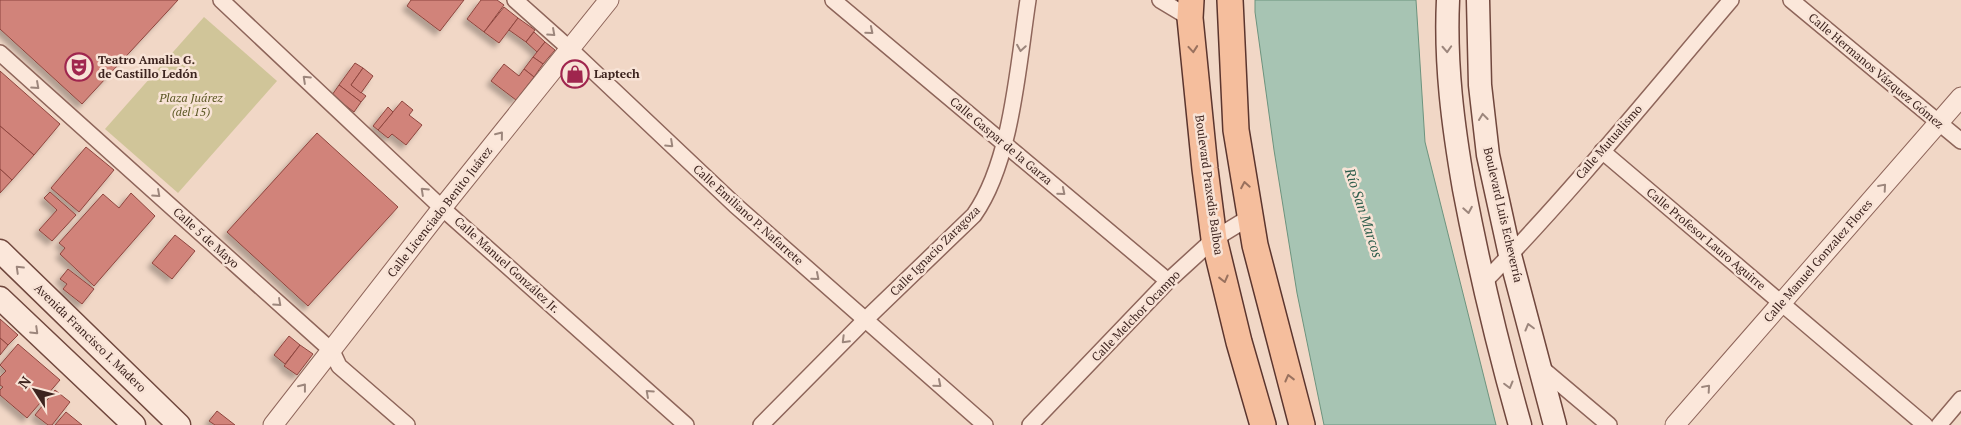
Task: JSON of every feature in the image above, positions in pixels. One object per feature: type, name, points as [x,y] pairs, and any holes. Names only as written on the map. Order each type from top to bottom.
[{"type":"main road","points":[[1230,0],[1236,130],[1250,217],[1302,425]]},
{"type":"main road","points":[[1448,0],[1447,31],[1450,98],[1470,218],[1520,425]]},
{"type":"main road","name":"Boulevard Luis Echeverría","points":[[1478,0],[1480,85],[1488,155],[1510,255],[1555,425]]},
{"type":"main road","name":"Boulevard Praxedis Balboa","points":[[1190,9],[1204,169],[1214,239],[1239,342],[1263,425]]},
{"type":"main road","name":"Avenida Francisco I. Madero","points":[[0,251],[179,425]]},
{"type":"main road","points":[[0,298],[134,425]]},
{"type":"street","name":"Calle Manuel González Jr.","points":[[222,0],[442,208],[686,425]]},
{"type":"street","name":"Calle Emiliano P. Nafarrete","points":[[515,0],[570,49],[735,205],[985,425]]},
{"type":"street","name":"Calle Licenciado Benito Juárez","points":[[273,425],[442,208],[609,0]]},
{"type":"street","name":"Calle Gaspar de la Garza","points":[[833,0],[1168,281]]},
{"type":"street","name":"Calle Ignacio Zaragoza","points":[[761,425],[865,320],[974,215],[983,203],[1005,144],[1028,0]]},
{"type":"street","points":[[1160,0],[1190,9]]},
{"type":"street","name":"Calle Mutualismo","points":[[1484,282],[1602,150],[1731,0]]},
{"type":"street","name":"Calle Hermanos Vázquez Gómez","points":[[1791,0],[1961,141]]},
{"type":"street","name":"Calle 5 de Mayo","points":[[0,53],[332,350],[339,366],[407,425]]},
{"type":"street","name":"Calle Manuel Gonzalez Flores","points":[[1675,425],[1961,97]]},
{"type":"street","name":"Calle Profesor Lauro Aguirre","points":[[1602,150],[1925,425]]},
{"type":"street","name":"Calle Melchor Ocampo","points":[[1030,425],[1168,281],[1214,239],[1250,217]]},
{"type":"street","points":[[1540,366],[1609,425]]},
{"type":"street","points":[[1939,425],[1961,399]]},
{"type":"green space","name":"Plaza Juárez (del 15)","points":[[204,17],[277,81],[178,193],[105,129]]},
{"type":"water","name":"Río San Marcos","points":[[1255,0],[1416,0],[1425,142],[1496,425],[1324,425],[1297,293],[1274,150],[1255,12]]},
{"type":"building","name":"Teatro Amalia G. de Castillo Ledón","points":[[0,0],[178,0],[82,104],[0,29]]},
{"type":"building","points":[[411,0],[464,0],[440,31],[407,6]]},
{"type":"building","points":[[481,0],[497,0],[504,5],[484,32],[467,19]]},
{"type":"building","points":[[504,7],[518,18],[499,43],[484,32]]},
{"type":"building","points":[[518,18],[535,30],[526,42],[509,30]]},
{"type":"building","points":[[534,32],[545,42],[537,52],[526,42]]},
{"type":"building","points":[[545,42],[555,50],[543,64],[533,57]]},
{"type":"building","points":[[533,57],[543,64],[534,77],[524,69]]},
{"type":"building","points":[[355,63],[363,68],[351,85],[366,96],[361,102],[339,85]]},
{"type":"building","points":[[504,64],[519,76],[524,69],[534,77],[516,100],[491,81]]},
{"type":"building","points":[[363,68],[373,76],[361,93],[351,85]]},
{"type":"building","points":[[0,71],[60,124],[34,155],[0,126]]},
{"type":"building","points":[[339,85],[361,102],[354,112],[332,95]]},
{"type":"building","points":[[402,101],[413,110],[409,115],[422,125],[406,145],[392,134],[388,138],[378,130]]},
{"type":"building","points":[[388,107],[393,112],[378,130],[373,126]]},
{"type":"building","points":[[0,126],[34,155],[12,180],[0,169]]},
{"type":"building","points":[[317,133],[398,207],[308,306],[227,232]]},
{"type":"building","points":[[86,147],[114,170],[79,212],[51,188]]},
{"type":"building","points":[[0,169],[12,180],[0,193]]},
{"type":"building","points":[[50,192],[76,215],[52,241],[39,230],[57,210],[44,198]]},
{"type":"building","points":[[131,193],[155,216],[94,286],[60,254],[65,248],[59,243],[103,194],[119,208]]},
{"type":"building","points":[[175,235],[195,251],[172,279],[152,263]]},
{"type":"building","points":[[68,269],[94,289],[82,304],[63,289],[67,284],[60,279]]},
{"type":"building","points":[[0,319],[18,335],[8,345],[0,338]]},
{"type":"building","points":[[289,336],[300,345],[285,364],[274,355]]},
{"type":"building","points":[[0,338],[8,345],[0,355]]},
{"type":"building","points":[[18,344],[60,380],[27,418],[0,395],[0,390],[3,387],[0,385],[0,377],[6,371],[0,365]]},
{"type":"building","points":[[300,345],[313,354],[297,375],[284,366]]},
{"type":"building","points":[[55,390],[70,402],[52,425],[48,425],[35,415]]},
{"type":"building","points":[[217,411],[235,425],[215,425],[209,421]]},
{"type":"building","points":[[66,412],[82,425],[55,425]]},
{"type":"place","name":"Teatro Amalia G. de Castillo Ledón","points":[[79,67]]},
{"type":"place","name":"Laptech","points":[[575,74]]}]
